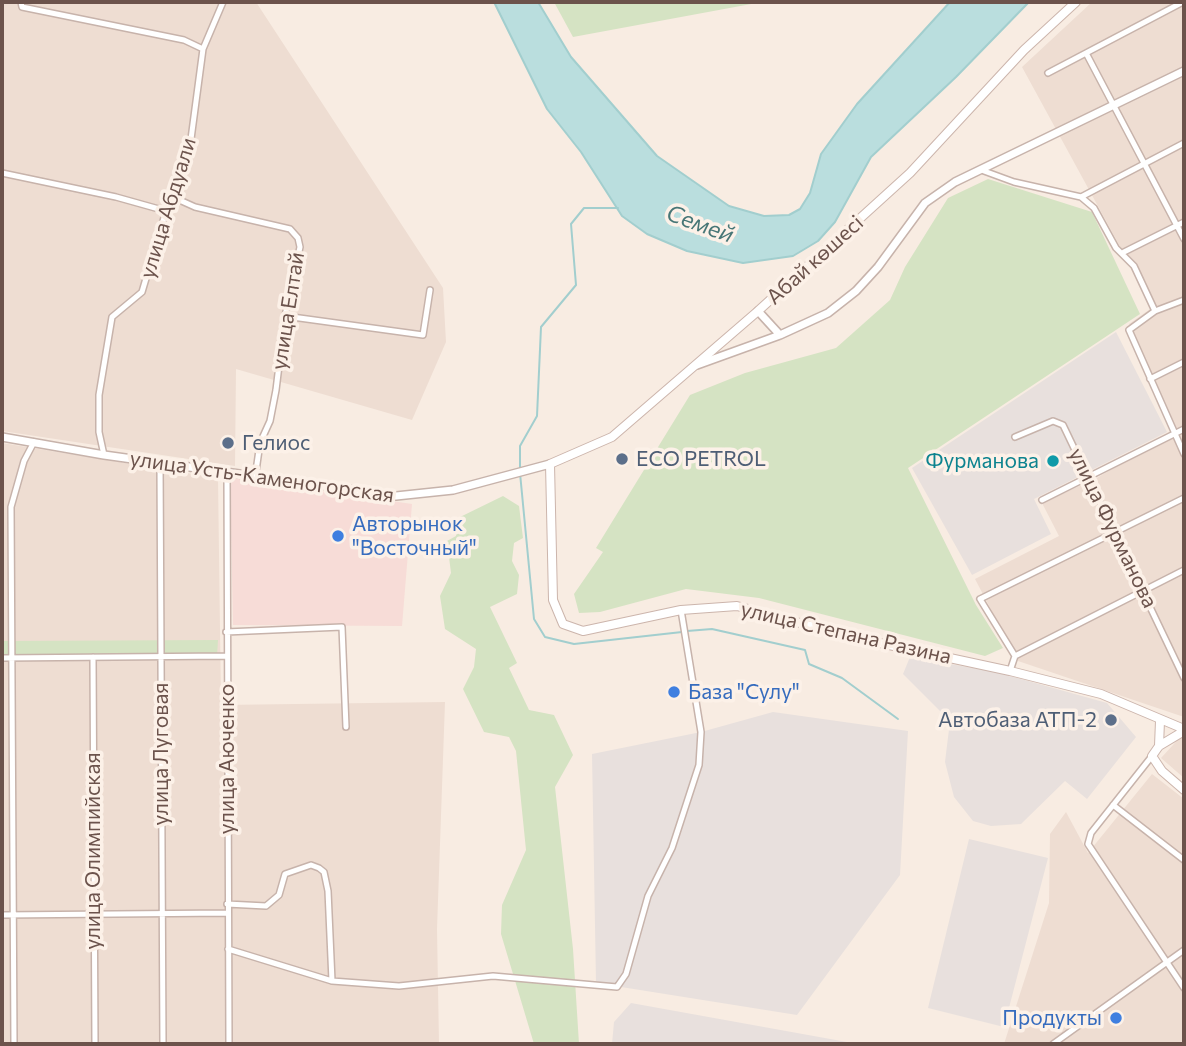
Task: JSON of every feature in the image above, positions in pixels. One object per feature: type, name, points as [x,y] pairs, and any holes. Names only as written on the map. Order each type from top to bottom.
[{"type":"main road","name":"Абай көшесі","points":[[550,464],[612,437],[697,365],[910,173],[1024,50],[1076,2]]},
{"type":"main road","name":"улица Степана Разина","points":[[550,464],[553,600],[563,624],[583,631],[681,610],[737,607],[852,637],[1010,671],[1101,694],[1184,730]]},
{"type":"main road","points":[[1159,746],[1160,721]]},
{"type":"main road","points":[[1184,730],[1159,746],[1152,756],[1162,771],[1184,790]]},
{"type":"street","name":"улица Абдуали","points":[[104,455],[99,432],[99,395],[112,317],[142,292],[191,139],[203,49],[223,2]]},
{"type":"street","points":[[1048,74],[1182,2],[1184,8]]},
{"type":"street","points":[[22,4],[174,37],[194,42],[203,49]]},
{"type":"street","points":[[1086,53],[1146,162],[1184,239]]},
{"type":"street","points":[[697,365],[780,335],[828,313],[856,291],[925,204],[954,182],[984,170],[1184,71]]},
{"type":"street","points":[[1081,197],[1184,143]]},
{"type":"street","points":[[984,170],[1014,182],[1081,197],[1094,208],[1116,248],[1124,253],[1134,266],[1155,311]]},
{"type":"street","points":[[2,173],[116,197],[166,211]]},
{"type":"street","name":"улица Елтай","points":[[174,198],[195,207],[296,233],[300,247],[285,316],[270,421],[260,443],[255,478]]},
{"type":"street","points":[[1124,253],[1184,222]]},
{"type":"street","points":[[285,316],[423,335],[430,290]]},
{"type":"street","points":[[1184,300],[1155,311],[1129,330],[1184,454]]},
{"type":"street","points":[[758,311],[780,335]]},
{"type":"street","points":[[1150,379],[1184,362]]},
{"type":"street","name":"улица Фурманова","points":[[1015,437],[1053,421],[1063,425],[1184,678]]},
{"type":"street","points":[[1042,500],[1184,429]]},
{"type":"street","name":"улица Усть-Каменогорская","points":[[2,438],[255,478],[396,496],[441,492],[522,471]]},
{"type":"street","points":[[14,1044],[11,507],[24,461],[34,442]]},
{"type":"street","name":"улица Луговая","points":[[160,463],[163,1044]]},
{"type":"street","name":"Абай көшесі","points":[[522,471],[550,464]]},
{"type":"street","name":"улица Аюченко","points":[[227,473],[229,1044]]},
{"type":"street","points":[[1015,656],[980,599],[1184,498]]},
{"type":"street","points":[[1010,671],[1015,656],[1184,570]]},
{"type":"street","points":[[228,949],[332,981],[400,986],[493,975],[617,987],[626,974],[648,896],[672,848],[699,765],[701,733],[681,610]]},
{"type":"street","points":[[226,632],[342,627],[346,727]]},
{"type":"street","points":[[2,658],[226,656]]},
{"type":"street","name":"улица Олимпийская","points":[[93,657],[95,1044]]},
{"type":"street","points":[[1152,756],[1091,833],[1088,844],[1184,988]]},
{"type":"street","points":[[1114,805],[1184,860]]},
{"type":"street","points":[[228,904],[267,906],[279,895],[285,874],[311,865],[319,868],[324,872],[328,891],[332,981]]},
{"type":"street","points":[[2,915],[228,913]]},
{"type":"street","points":[[1053,1044],[1184,950]]},
{"type":"shaded area","points":[[2,2],[256,2],[443,288],[446,342],[412,420],[236,369],[235,466],[2,431]]},
{"type":"shaded area","points":[[1092,2],[1184,2],[1184,717],[1018,661],[975,579],[1059,536],[1042,503],[1095,479],[1176,432],[1129,324],[1153,307],[1022,67]]},
{"type":"shaded area","points":[[1116,332],[1167,432],[1034,499],[1051,534],[972,575],[912,468]]},
{"type":"shaded area","points":[[2,443],[218,478],[221,705],[445,702],[437,929],[439,1044],[2,1044]]},
{"type":"shaded area","points":[[230,477],[412,504],[402,626],[233,625]]},
{"type":"shaded area","points":[[910,657],[996,672],[1107,703],[1136,737],[1087,799],[1065,781],[1021,824],[991,826],[973,821],[954,797],[945,762],[950,721],[903,674]]},
{"type":"shaded area","points":[[773,712],[908,731],[900,875],[797,1015],[596,983],[592,754],[701,732]]},
{"type":"shaded area","points":[[1184,733],[1184,778],[1161,758]]},
{"type":"shaded area","points":[[1152,774],[1184,799],[1184,1044],[1004,1044],[1049,903],[1050,834],[1066,812],[1088,853]]},
{"type":"shaded area","points":[[969,839],[1048,858],[1004,1027],[928,1008]]},
{"type":"shaded area","points":[[631,1003],[858,1044],[612,1044],[614,1022]]},
{"type":"green space","points":[[554,2],[762,2],[573,37]]},
{"type":"green space","points":[[988,179],[1092,212],[1140,314],[908,468],[976,605],[1003,648],[985,656],[759,598],[686,589],[600,612],[579,613],[574,594],[603,552],[596,548],[690,395],[745,373],[836,348],[890,300],[905,267],[948,198]]},
{"type":"green space","points":[[503,496],[519,506],[523,538],[514,543],[512,561],[519,575],[517,594],[490,607],[517,663],[509,668],[529,710],[554,715],[573,755],[555,787],[573,949],[579,1044],[534,1044],[501,934],[502,905],[526,850],[516,751],[509,737],[484,732],[463,689],[474,667],[476,649],[445,629],[440,596],[451,573],[447,541],[456,536],[458,518]]},
{"type":"green space","points":[[218,640],[217,656],[2,657],[2,641]]},
{"type":"water","name":"Семей","points":[[494,2],[538,2],[571,57],[657,156],[729,206],[764,216],[789,215],[800,209],[810,193],[821,154],[857,104],[950,2],[1029,2],[956,77],[871,157],[835,222],[818,241],[793,256],[743,263],[687,251],[647,234],[622,216],[581,152],[547,109]]},
{"type":"waterway","points":[[520,468],[520,446],[537,416],[541,327],[576,285],[571,224],[584,208],[618,208]]},
{"type":"waterway","points":[[520,473],[534,619],[545,637],[574,644],[682,632]]},
{"type":"waterway","points":[[687,631],[712,629],[805,650],[809,664],[842,678],[898,719]]},
{"type":"place","name":"Гелиос","points":[[228,443]]},
{"type":"place","name":"ECO PETROL","points":[[622,459]]},
{"type":"place","name":"Фурманова","points":[[1053,461]]},
{"type":"place","name":"Авторынок \"Восточный\"","points":[[338,536]]},
{"type":"place","name":"База \"Сулу\"","points":[[674,692]]},
{"type":"place","name":"Автобаза АТП-2","points":[[1111,720]]},
{"type":"place","name":"Продукты","points":[[1116,1018]]}]
